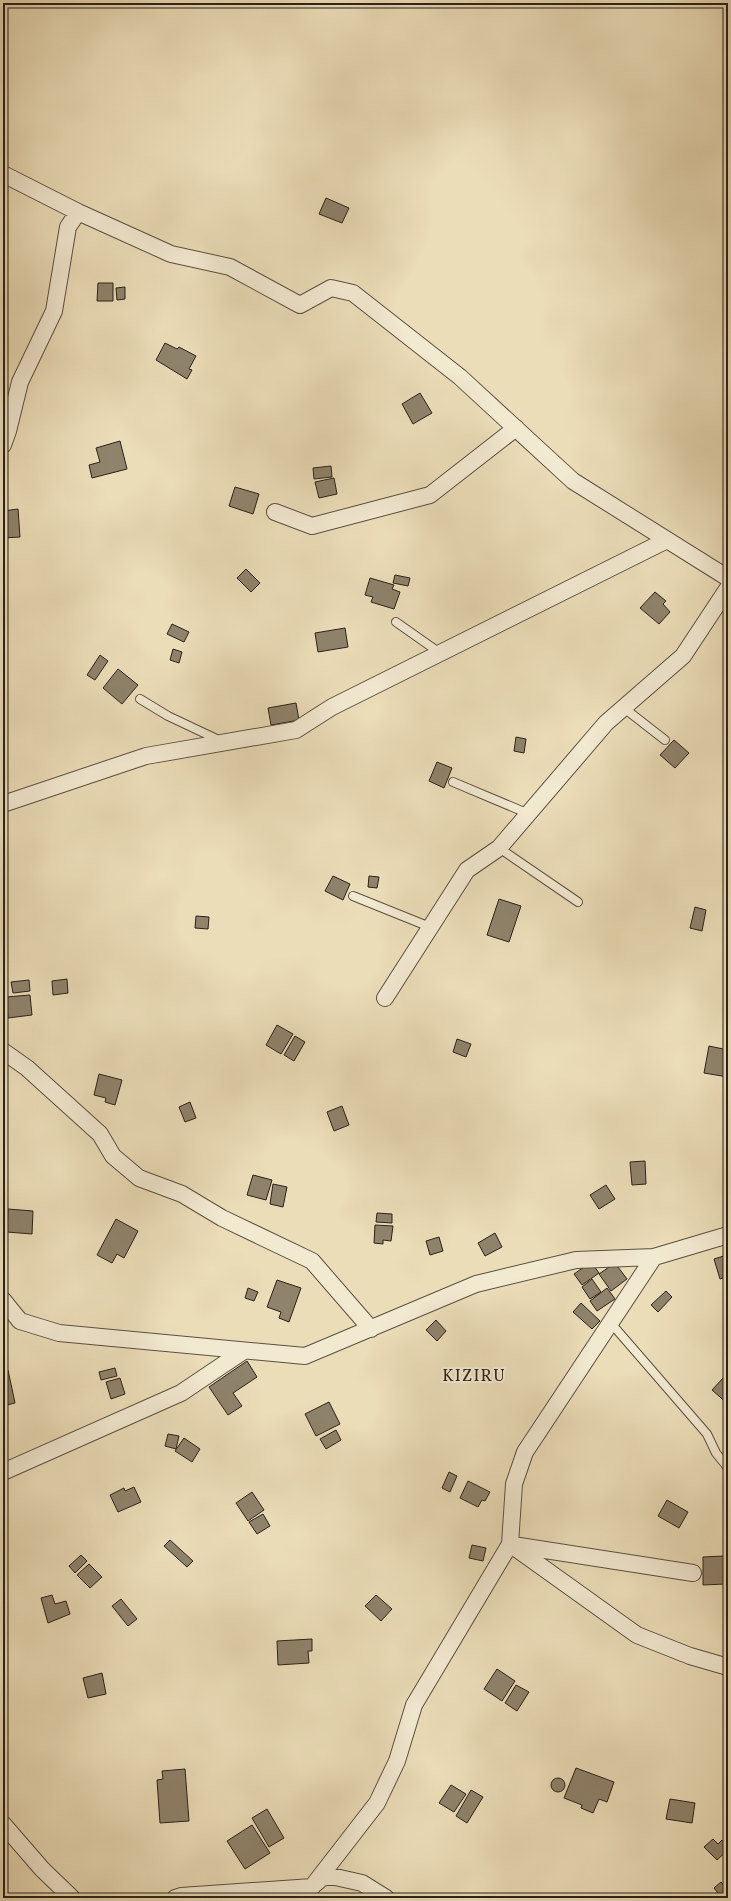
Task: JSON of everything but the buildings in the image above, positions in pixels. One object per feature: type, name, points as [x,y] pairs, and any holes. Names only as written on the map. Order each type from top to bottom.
[{"type":"street","points":[[3,174],[78,212],[171,254],[230,267],[300,305],[331,288],[353,293],[460,377],[573,481],[728,578]]},
{"type":"street","points":[[3,444],[8,431],[20,382],[54,311],[68,227],[78,212]]},
{"type":"street","points":[[275,512],[312,526],[430,495],[516,428]]},
{"type":"street","points":[[3,804],[146,756],[296,730],[332,707],[667,540]]},
{"type":"street","points":[[385,998],[467,870],[499,848],[606,723],[684,656],[728,588]]},
{"type":"street","points":[[3,1051],[27,1068],[100,1134],[113,1156],[139,1178],[182,1194],[222,1218],[312,1261],[371,1329]]},
{"type":"street","points":[[3,1300],[20,1321],[59,1333],[242,1352],[305,1356],[476,1284],[576,1260],[654,1257],[728,1235]]},
{"type":"street","points":[[313,1892],[377,1804],[397,1761],[414,1705],[510,1544],[514,1484],[525,1452],[654,1257]]},
{"type":"street","points":[[3,1472],[181,1393],[242,1352]]},
{"type":"street","points":[[510,1544],[693,1573]]},
{"type":"street","points":[[510,1544],[637,1635],[690,1656],[728,1668]]},
{"type":"street","points":[[3,1824],[42,1869],[72,1898]]},
{"type":"street","points":[[313,1892],[322,1878],[331,1876],[362,1883],[386,1898]]},
{"type":"street","points":[[175,1898],[181,1896],[313,1892]]},
{"type":"lane","points":[[396,622],[440,653]]},
{"type":"lane","points":[[140,699],[168,716],[226,742]]},
{"type":"lane","points":[[624,708],[666,740]]},
{"type":"lane","points":[[453,782],[529,814]]},
{"type":"lane","points":[[499,848],[578,902]]},
{"type":"lane","points":[[353,896],[430,927]]},
{"type":"lane","points":[[610,1322],[706,1434],[716,1453],[728,1468]]},
{"type":"district","name":"KIZIRU","points":[[474,1376]]}]
